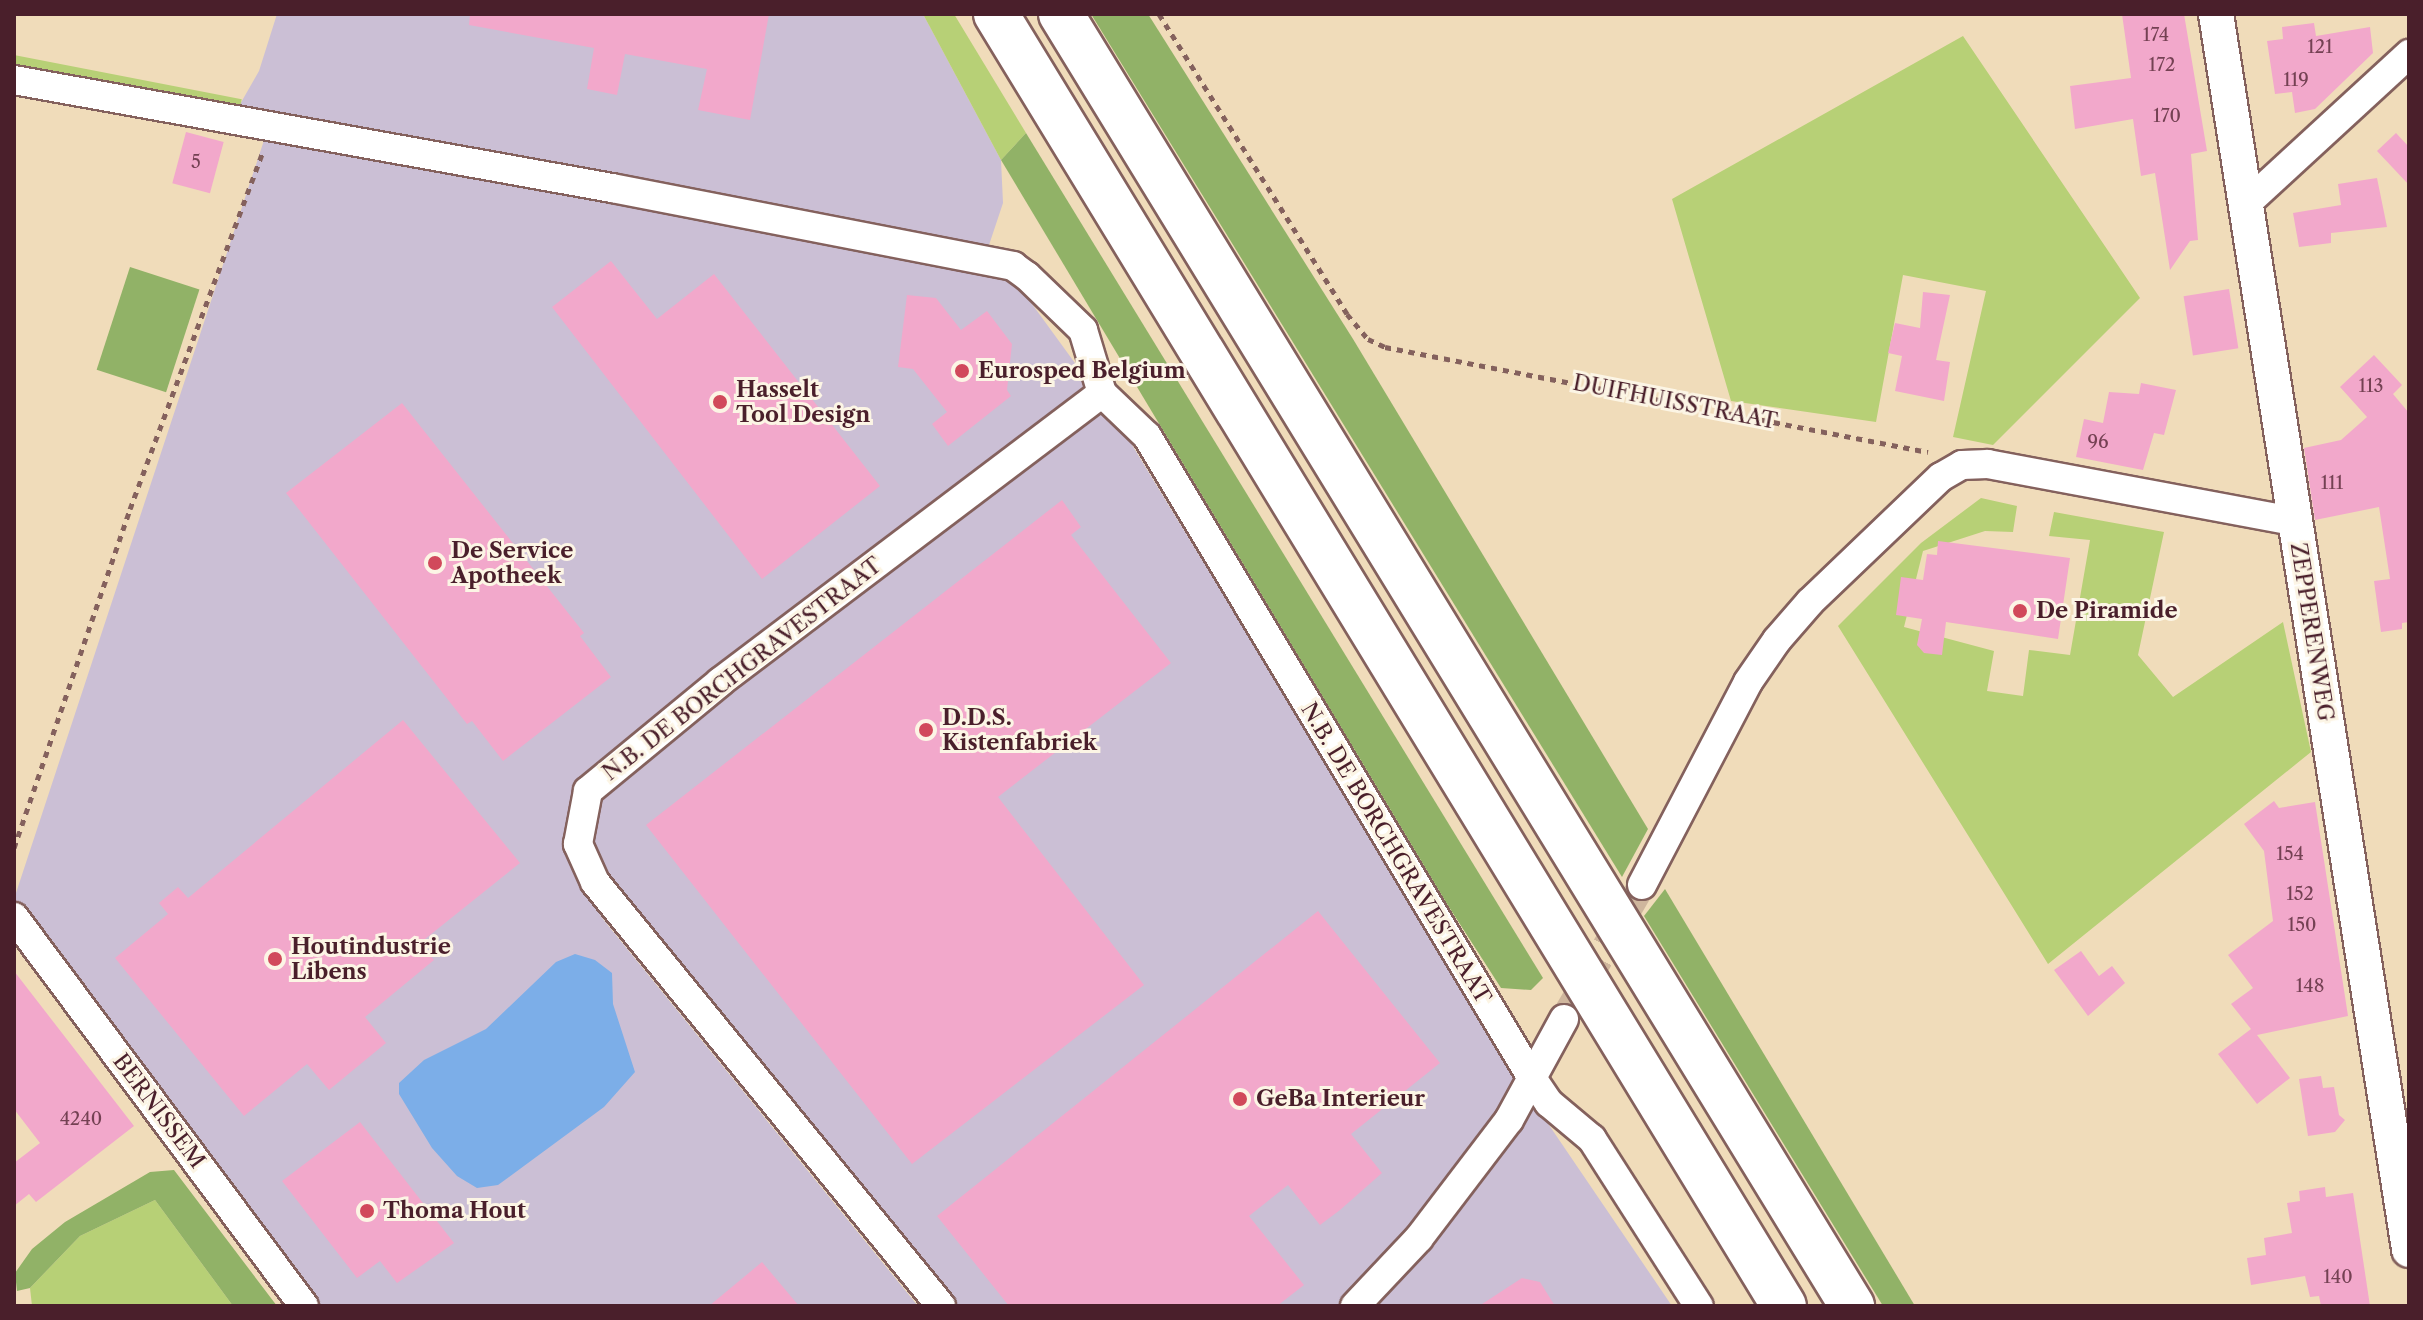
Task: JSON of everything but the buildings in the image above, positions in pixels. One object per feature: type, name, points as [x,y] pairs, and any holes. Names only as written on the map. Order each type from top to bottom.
[{"type":"highway","points":[[996,14],[1784,1306]]},
{"type":"highway","points":[[1061,14],[1852,1306]]},
{"type":"street","name":"ZEPPERENWEG","points":[[2216,14],[2409,1250]]},
{"type":"street","points":[[2246,204],[2409,54]]},
{"type":"street","name":"N.B. DE BORCHGRAVESTRAAT","points":[[14,80],[231,123],[1013,266],[1083,330],[1102,393],[1147,436],[1532,1078],[1549,1103],[1592,1139],[1699,1306]]},
{"type":"street","name":"N.B. DE BORCHGRAVESTRAAT","points":[[941,1306],[595,882],[578,844],[588,791],[720,682],[1102,393]]},
{"type":"street","points":[[1642,885],[1748,682],[1777,640],[1930,487],[1962,465],[1988,464],[2294,521]]},
{"type":"street","name":"BERNISSEM","points":[[14,917],[304,1306]]},
{"type":"street","points":[[1355,1306],[1419,1238],[1509,1120],[1564,1019]]},
{"type":"path","name":"DUIFHUISSTRAAT","points":[[1159,14],[1347,314],[1368,339],[1385,347],[1941,455],[1962,465]]},
{"type":"path","points":[[14,848],[130,509],[272,129]]},
{"type":"shaded area","points":[[277,14],[923,14],[1001,160],[1003,203],[989,245],[1120,425],[1511,1069],[1672,1306],[951,1306],[598,913],[918,1306],[315,1306],[14,899],[272,116],[235,113],[259,71]]},
{"type":"green space","points":[[923,14],[954,14],[1026,133],[1001,160]]},
{"type":"green space","points":[[1091,14],[1148,14],[1353,339],[1648,829],[1622,877]]},
{"type":"green space","points":[[1963,36],[2140,298],[1993,445],[1953,437],[1986,291],[1903,275],[1876,422],[1731,401],[1672,199]]},
{"type":"green space","points":[[14,55],[242,99],[239,114],[14,70]]},
{"type":"green space","points":[[1026,133],[1543,978],[1531,990],[1501,988],[1447,904],[1001,160]]},
{"type":"green space","points":[[130,267],[199,290],[166,392],[97,370]]},
{"type":"green space","points":[[1981,498],[2017,506],[2013,532],[1985,531],[1923,551],[1904,627],[1994,651],[1987,691],[2023,696],[2029,650],[2070,655],[2090,540],[2049,536],[2054,512],[2164,532],[2138,655],[2173,697],[2283,622],[2311,752],[2048,964],[1838,626],[1921,543]]},
{"type":"green space","points":[[1665,889],[1915,1306],[1883,1306],[1644,916]]},
{"type":"green space","points":[[174,1170],[277,1306],[233,1306],[155,1200],[80,1236],[30,1288],[17,1291],[15,1273],[32,1249],[65,1222],[150,1172]]},
{"type":"green space","points":[[155,1200],[233,1306],[32,1306],[30,1288],[80,1236]]},
{"type":"water","points":[[575,954],[595,960],[612,973],[613,1004],[635,1072],[604,1107],[498,1185],[477,1188],[457,1176],[432,1148],[399,1094],[399,1083],[424,1060],[486,1029],[556,962]]},
{"type":"tunnel","points":[[1564,1019],[1642,885]]},
{"type":"place","name":"Eurosped Belgium","points":[[962,371]]},
{"type":"place","name":"Hasselt Tool Design","points":[[720,402]]},
{"type":"place","name":"De Service Apotheek","points":[[435,563]]},
{"type":"place","name":"De Piramide","points":[[2020,611]]},
{"type":"place","name":"D.D.S. Kistenfabriek","points":[[926,730]]},
{"type":"place","name":"Houtindustrie Libens","points":[[275,959]]},
{"type":"place","name":"GeBa Interieur","points":[[1240,1099]]},
{"type":"place","name":"Thoma Hout","points":[[367,1211]]}]
